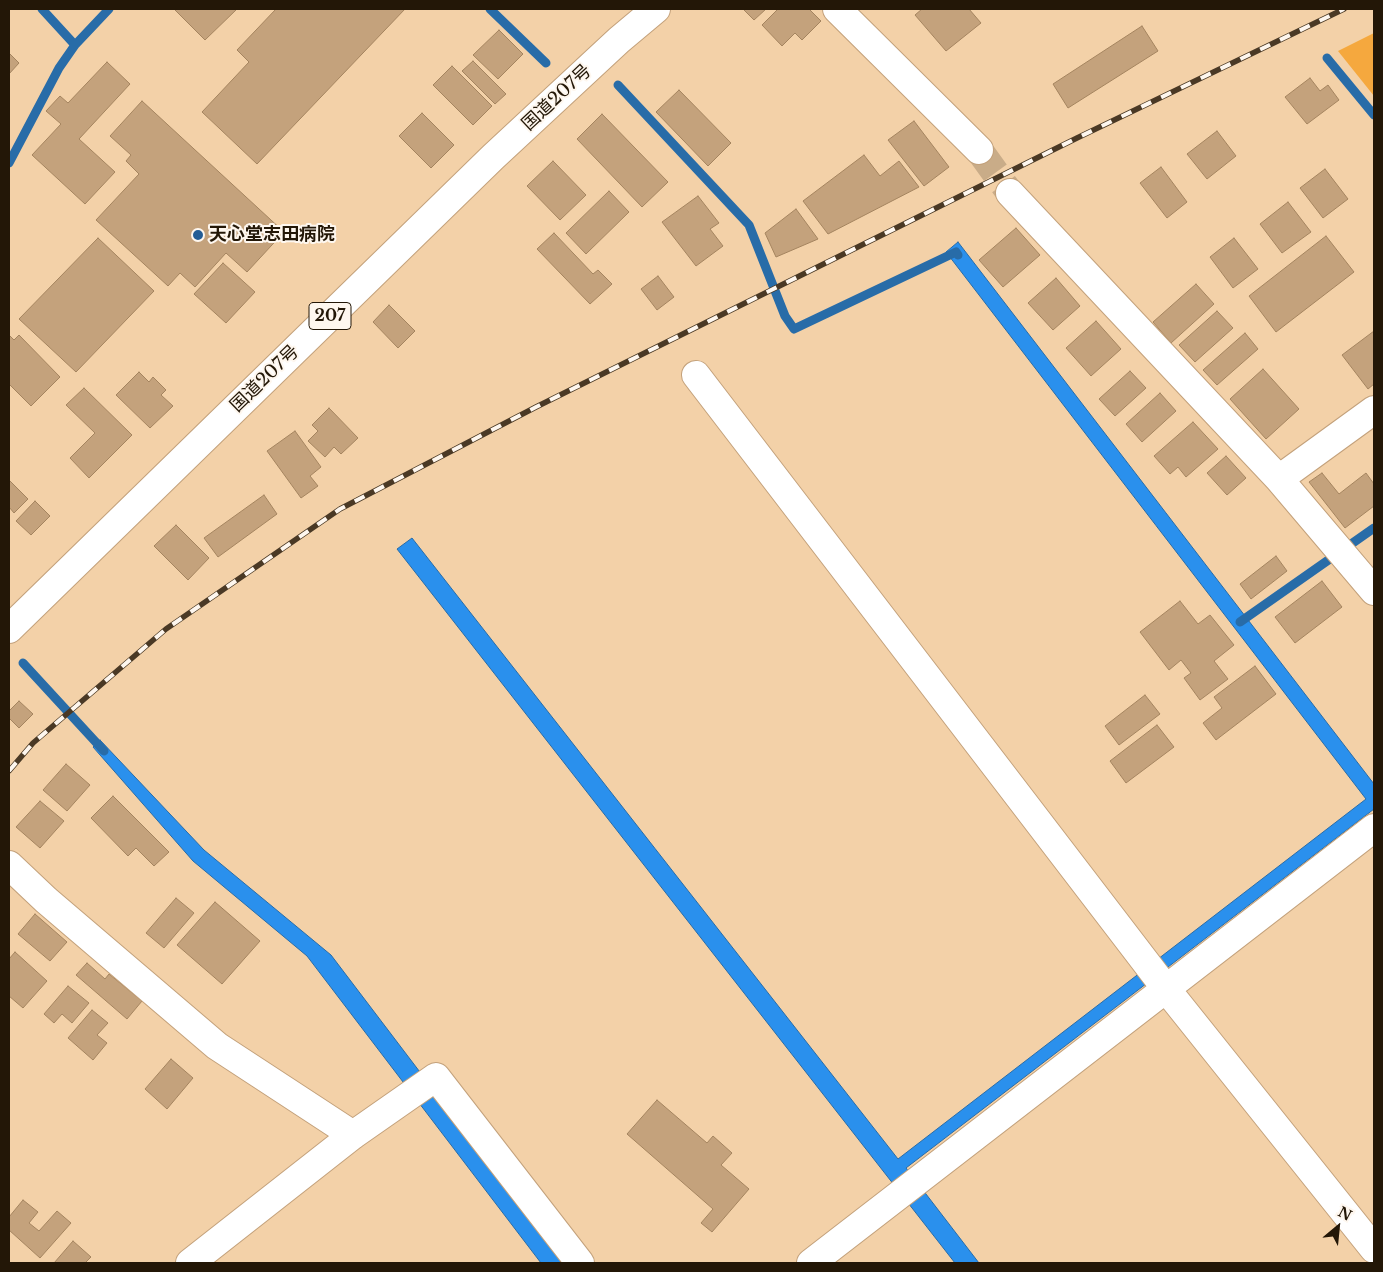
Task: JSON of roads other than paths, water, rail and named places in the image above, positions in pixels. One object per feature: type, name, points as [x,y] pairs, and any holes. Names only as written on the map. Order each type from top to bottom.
[{"type":"main road","name":"国道207号","points":[[9,629],[493,157],[619,40],[656,9]]},
{"type":"main road","points":[[837,9],[979,150]]},
{"type":"main road","points":[[1010,193],[1278,479],[1374,591]]},
{"type":"main road","points":[[696,375],[1167,990],[1374,1249]]},
{"type":"main road","points":[[1278,479],[1374,410]]},
{"type":"main road","points":[[811,1263],[1167,990],[1374,828]]},
{"type":"main road","points":[[9,865],[46,900],[217,1046],[353,1135]]},
{"type":"main road","points":[[190,1263],[353,1135],[436,1077],[580,1263]]},
{"type":"water","points":[[958,242],[1374,784],[1374,809],[906,1168],[979,1263],[955,1263],[397,549],[412,538],[898,1159],[1366,799],[946,252]]},
{"type":"water","points":[[100,740],[204,850],[331,955],[565,1263],[541,1263],[307,956],[193,861],[93,747]]},
{"type":"waterway","points":[[42,9],[75,45]]},
{"type":"waterway","points":[[9,163],[59,68],[75,45],[109,9]]},
{"type":"waterway","points":[[490,9],[546,63]]},
{"type":"waterway","points":[[1327,58],[1374,115]]},
{"type":"waterway","points":[[618,85],[749,225],[785,316],[794,329],[956,252],[958,255]]},
{"type":"waterway","points":[[1240,622],[1374,528]]},
{"type":"waterway","points":[[23,663],[104,751]]},
{"type":"tunnel","points":[[979,150],[1010,193]]},
{"type":"railway","points":[[9,771],[33,743],[166,629],[340,509],[536,407],[1077,138],[1344,9]]},
{"type":"place","name":"天心堂志田病院","points":[[198,235]]}]
